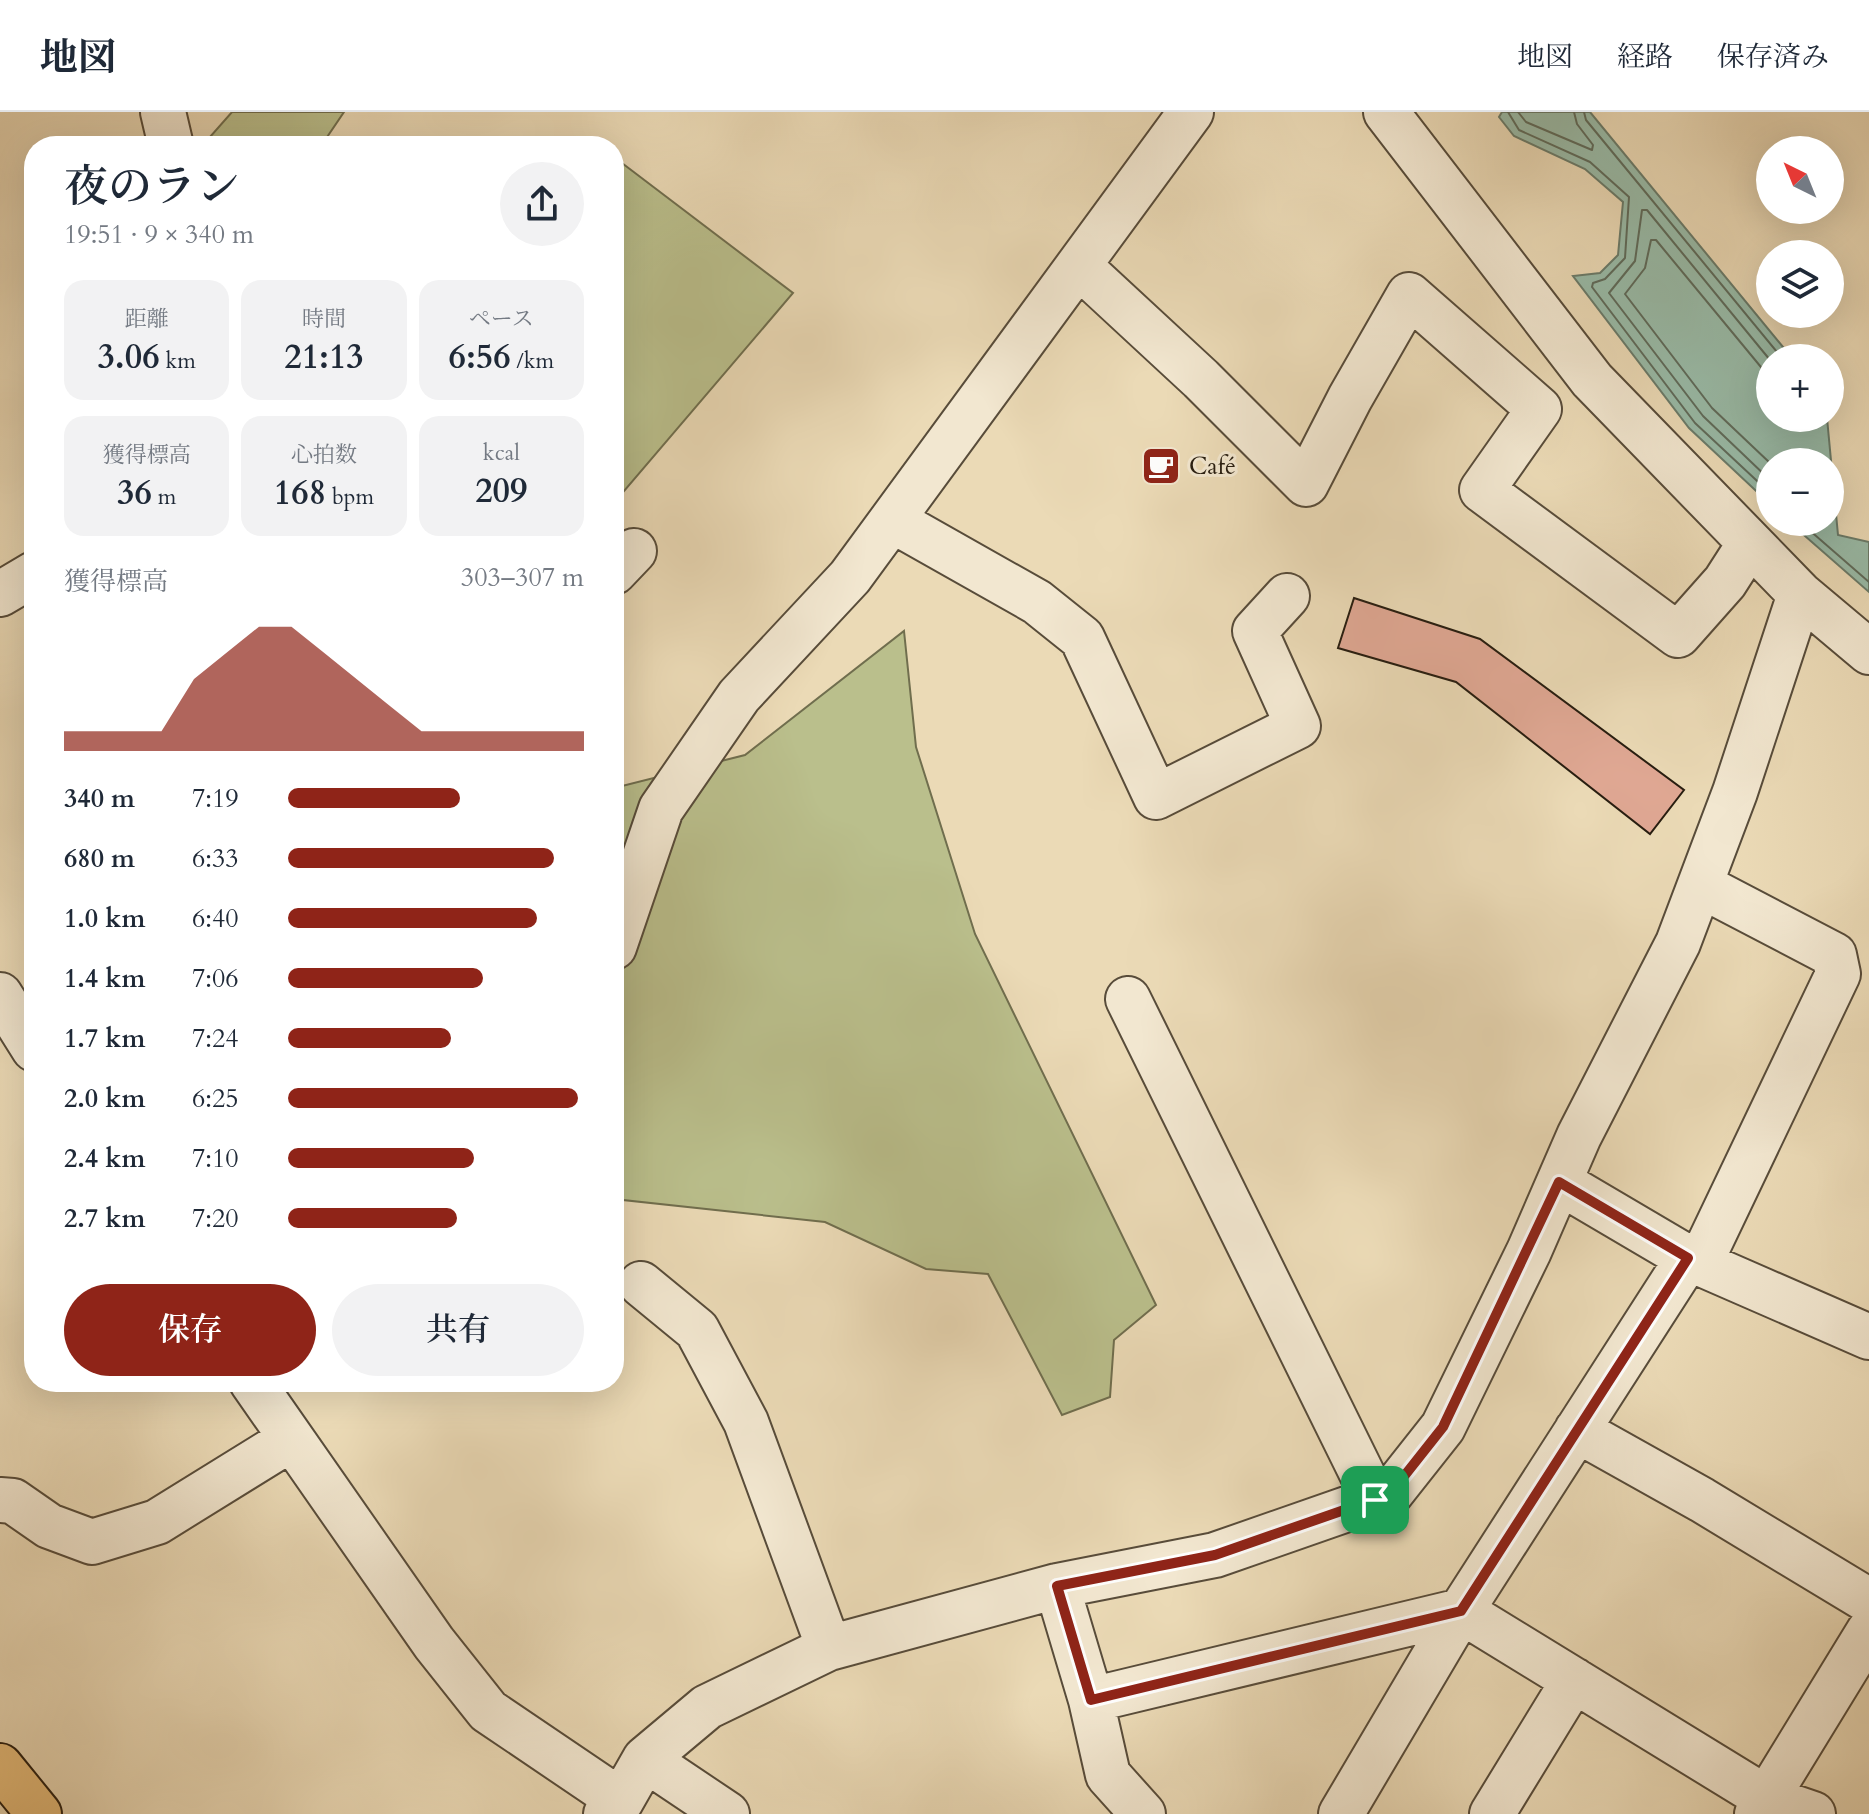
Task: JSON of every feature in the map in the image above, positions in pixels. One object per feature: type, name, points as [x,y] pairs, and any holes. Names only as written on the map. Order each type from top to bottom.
[{"type":"highway","points":[[0,1766],[39,1814]]},
{"type":"street","points":[[163,112],[169,136]]},
{"type":"street","points":[[624,918],[661,809],[739,696],[850,577],[1191,112]]},
{"type":"street","points":[[1386,112],[1592,380],[1800,594],[1869,652]]},
{"type":"street","points":[[1079,266],[1201,379],[1306,484],[1350,398],[1409,295],[1539,409],[1482,490],[1678,635],[1725,582],[1750,543]]},
{"type":"street","points":[[892,520],[1037,602],[1082,638],[1156,797],[1298,726],[1255,631],[1287,596]]},
{"type":"street","points":[[0,594],[24,580]]},
{"type":"street","points":[[259,1392],[434,1643],[488,1711],[614,1807],[645,1759],[707,1707],[829,1648],[1057,1586],[1215,1555],[1390,1494],[1443,1427],[1579,1136],[1678,943],[1735,792],[1800,594]]},
{"type":"street","points":[[1341,1814],[1461,1611],[1577,1430],[1694,1261],[1838,974],[1834,955],[1700,885]]},
{"type":"street","points":[[0,995],[24,1033]]},
{"type":"street","points":[[1128,999],[1375,1500]]},
{"type":"street","points":[[1559,1182],[1694,1261],[1869,1337]]},
{"type":"street","points":[[641,1284],[697,1330],[746,1422],[829,1648]]},
{"type":"street","points":[[1577,1430],[1702,1500],[1869,1601]]},
{"type":"street","points":[[0,1500],[13,1501],[49,1526],[92,1542],[157,1522],[291,1439]]},
{"type":"street","points":[[1057,1586],[1091,1700],[1108,1775],[1143,1814]]},
{"type":"street","points":[[1091,1700],[1461,1611],[1574,1680],[1762,1806],[1813,1814]]},
{"type":"street","points":[[1762,1806],[1869,1631]]},
{"type":"street","points":[[1492,1814],[1574,1680]]},
{"type":"street","points":[[645,1759],[727,1814]]},
{"type":"shaded area","points":[[232,112],[344,112],[328,136],[211,136]]},
{"type":"shaded area","points":[[624,165],[793,293],[624,491]]},
{"type":"shaded area","points":[[904,631],[916,747],[975,934],[1156,1305],[1114,1340],[1110,1397],[1062,1415],[988,1274],[926,1269],[825,1222],[624,1200],[624,785],[745,755]]},
{"type":"water","points":[[1502,112],[1590,112],[1756,314],[1756,328],[1767,328],[1781,344],[1756,344],[1756,432],[1828,432],[1830,448],[1756,448],[1756,491],[1689,428],[1573,276],[1600,273],[1618,255],[1623,202],[1585,169],[1514,136],[1499,117]]},
{"type":"water","points":[[1805,536],[1842,536],[1869,542],[1869,592]]},
{"type":"building","points":[[1354,598],[1480,639],[1684,790],[1650,834],[1456,682],[1338,648]]},
{"type":"place","name":"Café","points":[[1161,466]]},
{"type":"route","points":[[1559,1182],[1688,1258],[1461,1611],[1091,1700],[1057,1586],[1215,1555],[1375,1500],[1390,1494],[1443,1427],[1529,1251],[1559,1182]]}]
